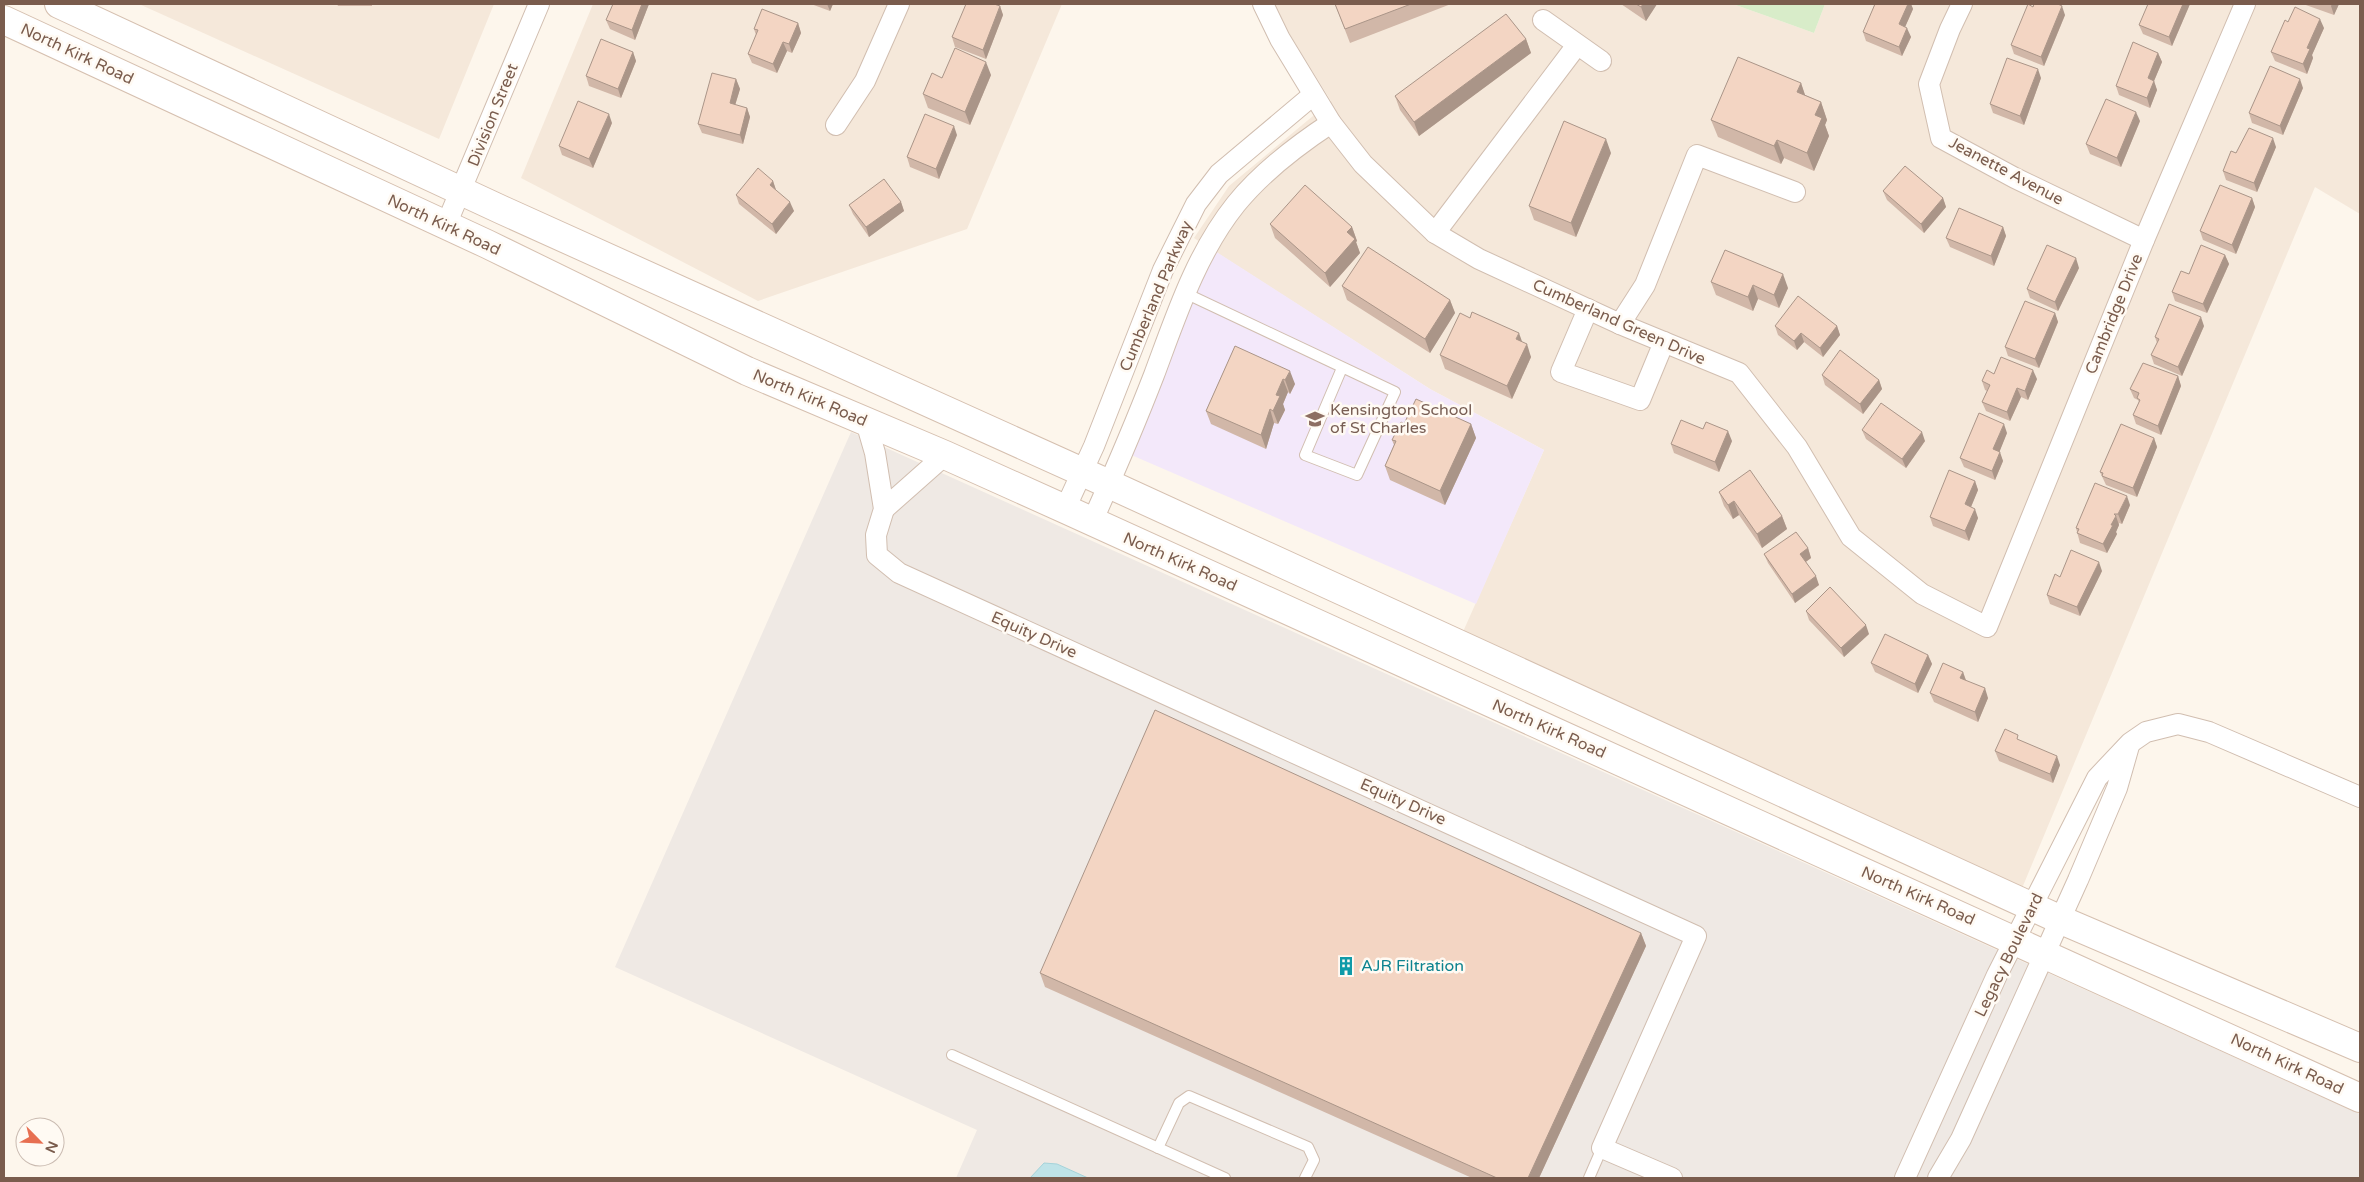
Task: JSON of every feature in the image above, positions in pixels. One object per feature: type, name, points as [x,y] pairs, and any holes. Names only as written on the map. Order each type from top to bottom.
[{"type":"main road","points":[[59,4],[462,191],[1109,484],[2032,907],[2360,1048]]},
{"type":"main road","name":"North Kirk Road","points":[[4,20],[446,225],[748,371],[945,455],[1065,509],[2046,953],[2360,1098]]},
{"type":"street","name":"Division Street","points":[[446,225],[462,191],[539,4]]},
{"type":"street","points":[[836,125],[865,81],[899,4]]},
{"type":"street","name":"Cumberland Green Drive","points":[[1264,4],[1280,39],[1331,123],[1363,164],[1435,233],[1479,259],[1588,310],[1738,373],[1798,447],[1851,537],[1922,594],[1987,627]]},
{"type":"street","name":"Jeanette Avenue","points":[[1962,4],[1950,29],[1929,84],[1942,138],[2015,178],[2144,240]]},
{"type":"street","name":"Cambridge Drive","points":[[1987,627],[2144,240],[2245,4]]},
{"type":"street","points":[[1543,20],[1600,61]]},
{"type":"street","points":[[1435,233],[1577,45]]},
{"type":"street","name":"Cumberland Parkway","points":[[1065,509],[1082,473],[1163,270],[1196,204],[1220,174],[1313,95]]},
{"type":"street","name":"Cumberland Parkway","points":[[1092,522],[1185,293],[1207,247],[1236,204],[1265,173],[1298,144],[1331,123]]},
{"type":"street","points":[[1620,324],[1645,286],[1697,155],[1795,192]]},
{"type":"street","points":[[1588,310],[1561,372],[1640,400],[1664,342]]},
{"type":"street","name":"Equity Drive","points":[[866,422],[875,453],[884,509],[876,535],[876,555],[899,574],[1696,936],[1602,1148]]},
{"type":"street","points":[[884,509],[945,455]]},
{"type":"street","name":"Legacy Boulevard","points":[[1905,1178],[1997,975],[2096,778],[2130,743],[2146,732],[2178,724],[2209,732],[2360,797]]},
{"type":"street","name":"Legacy Boulevard","points":[[1938,1178],[1960,1139],[2061,920],[2117,788],[2130,743]]},
{"type":"street","points":[[1602,1148],[1672,1178]]},
{"type":"lane","points":[[1185,293],[1395,392],[1357,475],[1305,455],[1342,368]]},
{"type":"lane","points":[[952,1055],[1226,1178]]},
{"type":"lane","points":[[1158,1148],[1179,1103],[1189,1096],[1308,1148],[1314,1160],[1304,1178]]},
{"type":"lane","points":[[1588,1178],[1602,1148]]},
{"type":"shaded area","points":[[139,4],[494,4],[439,139]]},
{"type":"shaded area","points":[[593,4],[1062,4],[967,229],[758,301],[521,178]]},
{"type":"shaded area","points":[[1271,4],[1733,4],[1814,33],[1825,4],[2360,4],[2360,214],[2315,187],[2020,893],[1462,634],[1544,450],[1430,389],[1194,238],[1229,186],[1331,101]]},
{"type":"shaded area","name":"Kensington School of St Charles","points":[[1215,251],[1430,389],[1544,450],[1476,604],[1129,454],[1188,306]]},
{"type":"shaded area","points":[[851,432],[2360,1114],[2360,1178],[956,1178],[977,1130],[615,967]]},
{"type":"green space","points":[[1733,4],[1825,4],[1814,33]]},
{"type":"water","points":[[1044,1163],[1057,1164],[1088,1178],[1030,1178]]},
{"type":"building","points":[[613,4],[642,4],[632,30],[606,20]]},
{"type":"building","points":[[966,4],[994,4],[1000,6],[983,50],[952,37]]},
{"type":"building","points":[[1335,4],[1411,4],[1345,29]]},
{"type":"building","points":[[1875,4],[1908,4],[1899,24],[1907,28],[1899,47],[1863,32]]},
{"type":"building","points":[[2028,4],[2033,7],[2034,4],[2058,4],[2062,6],[2041,57],[2011,45]]},
{"type":"building","points":[[2148,4],[2183,4],[2169,37],[2139,25]]},
{"type":"building","points":[[2295,7],[2320,19],[2307,48],[2310,49],[2303,64],[2271,52],[2285,20],[2288,22]]},
{"type":"building","points":[[762,9],[798,23],[789,44],[783,42],[773,64],[748,54],[758,30],[754,29]]},
{"type":"building","points":[[1506,14],[1526,39],[1414,122],[1395,96]]},
{"type":"building","points":[[601,39],[633,52],[618,89],[586,76]]},
{"type":"building","points":[[2133,42],[2158,53],[2148,78],[2154,81],[2147,98],[2116,86]]},
{"type":"building","points":[[955,48],[986,62],[965,112],[923,94],[932,73],[942,78]]},
{"type":"building","points":[[1738,57],[1801,83],[1797,92],[1821,102],[1815,115],[1822,118],[1807,153],[1777,140],[1774,146],[1711,120]]},
{"type":"building","points":[[2007,58],[2038,69],[2020,116],[1990,104]]},
{"type":"building","points":[[2270,66],[2300,79],[2280,126],[2249,113]]},
{"type":"building","points":[[712,73],[736,79],[730,103],[747,108],[740,135],[698,124]]},
{"type":"building","points":[[2106,99],[2136,112],[2117,158],[2086,144]]},
{"type":"building","points":[[578,101],[609,114],[589,159],[559,146]]},
{"type":"building","points":[[925,114],[954,126],[936,169],[907,157]]},
{"type":"building","points":[[1564,121],[1606,139],[1571,223],[1529,206]]},
{"type":"building","points":[[2249,128],[2273,138],[2254,183],[2223,171],[2231,151],[2236,153]]},
{"type":"building","points":[[1905,166],[1943,198],[1921,224],[1883,191]]},
{"type":"building","points":[[758,168],[773,181],[770,185],[790,202],[772,224],[736,195]]},
{"type":"building","points":[[884,179],[901,202],[866,227],[849,205]]},
{"type":"building","points":[[1305,185],[1352,227],[1347,232],[1355,239],[1325,273],[1270,224]]},
{"type":"building","points":[[2220,185],[2252,198],[2232,245],[2200,231]]},
{"type":"building","points":[[1959,208],[2003,227],[1991,256],[1946,238]]},
{"type":"building","points":[[2047,245],[2076,258],[2055,302],[2027,289]]},
{"type":"building","points":[[2201,245],[2225,255],[2203,304],[2172,292],[2181,271],[2189,274]]},
{"type":"building","points":[[1368,247],[1450,300],[1425,339],[1342,286]]},
{"type":"building","points":[[1725,250],[1783,274],[1774,295],[1753,285],[1748,297],[1711,282]]},
{"type":"building","points":[[1798,296],[1837,326],[1820,348],[1801,333],[1794,341],[1775,326]]},
{"type":"building","points":[[2025,301],[2055,313],[2035,359],[2005,347]]},
{"type":"building","points":[[2169,304],[2201,317],[2178,367],[2151,355],[2159,339],[2155,337]]},
{"type":"building","points":[[1472,312],[1519,333],[1516,339],[1527,344],[1507,386],[1440,355],[1460,313],[1470,318]]},
{"type":"building","points":[[1235,346],[1290,371],[1285,380],[1283,379],[1276,395],[1280,396],[1273,411],[1270,409],[1261,435],[1206,411]]},
{"type":"building","points":[[1840,350],[1879,380],[1860,404],[1822,375]]},
{"type":"building","points":[[2001,357],[2033,370],[2025,391],[2017,388],[2007,412],[1982,402],[1990,385],[1982,381],[1987,370],[1994,374]]},
{"type":"building","points":[[2143,363],[2178,376],[2158,426],[2133,415],[2140,400],[2137,398],[2139,393],[2130,389]]},
{"type":"building","points":[[1416,399],[1471,424],[1440,491],[1385,466],[1396,441],[1392,440],[1401,422],[1404,424]]},
{"type":"building","points":[[1881,403],[1922,432],[1902,459],[1862,430]]},
{"type":"building","points":[[1979,413],[2004,424],[1993,449],[2000,452],[1992,471],[1960,458]]},
{"type":"building","points":[[1681,420],[1703,429],[1706,422],[1728,431],[1715,462],[1671,444]]},
{"type":"building","points":[[2121,424],[2154,438],[2133,488],[2102,476],[2103,473],[2100,472]]},
{"type":"building","points":[[1750,470],[1782,516],[1757,534],[1734,501],[1728,505],[1719,492]]},
{"type":"building","points":[[1949,470],[1975,481],[1965,504],[1975,509],[1965,531],[1930,517]]},
{"type":"building","points":[[2095,483],[2127,496],[2118,514],[2114,514],[2116,516],[2111,525],[2113,525],[2103,544],[2077,533],[2079,529],[2076,528]]},
{"type":"building","points":[[1796,532],[1808,548],[1800,554],[1816,576],[1792,594],[1764,554]]},
{"type":"building","points":[[2071,550],[2099,562],[2077,607],[2047,595],[2055,574],[2060,577]]},
{"type":"building","points":[[1830,587],[1866,625],[1841,648],[1806,611]]},
{"type":"building","points":[[1885,634],[1928,655],[1915,684],[1871,663]]},
{"type":"building","points":[[1943,663],[1963,672],[1960,678],[1985,688],[1975,712],[1930,693]]},
{"type":"building","name":"AJR Filtration","points":[[1155,710],[1641,933],[1528,1178],[1497,1178],[1040,973]]},
{"type":"building","points":[[2005,729],[2018,735],[2017,739],[2057,756],[2050,774],[1995,751]]},
{"type":"place","name":"Kensington School of St Charles","points":[[1315,419]]},
{"type":"place","name":"AJR Filtration","points":[[1346,966]]}]
